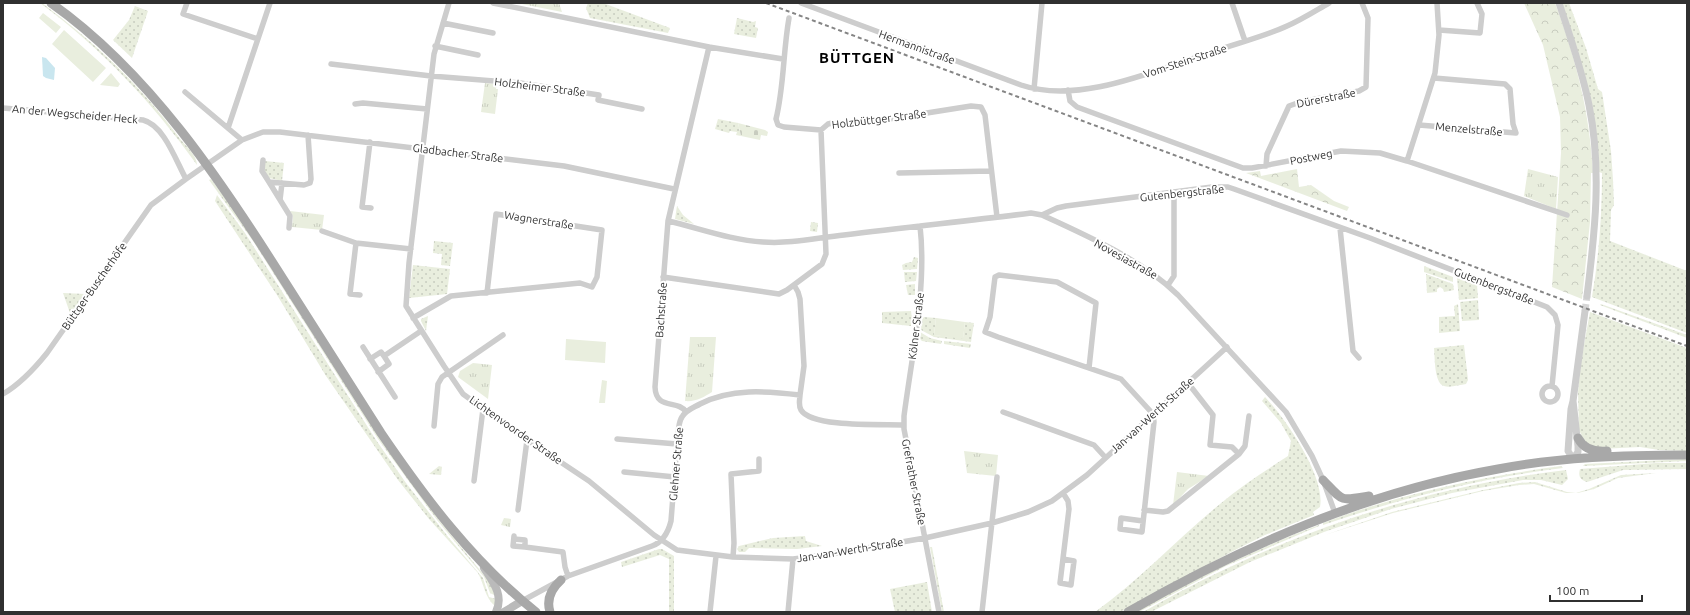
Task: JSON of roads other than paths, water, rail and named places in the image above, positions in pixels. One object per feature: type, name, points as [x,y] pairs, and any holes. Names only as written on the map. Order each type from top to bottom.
[{"type":"main road","points":[[50,3],[107,50],[136,80],[206,164],[250,227],[385,440],[448,526],[479,561],[536,612]]},
{"type":"main road","points":[[1578,438],[1583,445],[1593,451],[1616,451],[1628,455]]},
{"type":"main road","points":[[1128,612],[1243,551],[1335,513],[1443,480],[1491,470],[1573,459],[1628,455],[1687,455]]},
{"type":"main road","points":[[1323,480],[1334,492],[1344,498],[1355,500],[1368,496],[1380,498]]},
{"type":"main road","points":[[479,561],[498,593],[499,601],[496,612]]},
{"type":"main road","points":[[550,612],[548,604],[549,595],[553,588],[565,578]]},
{"type":"main road","points":[[504,612],[522,601]]},
{"type":"street","points":[[187,3],[183,14],[258,39]]},
{"type":"street","points":[[228,128],[270,3]]},
{"type":"street","name":"Lichtenvoorder Straße","points":[[449,3],[435,46],[405,302],[412,318],[464,394],[527,440],[593,484],[662,541]]},
{"type":"street","points":[[493,3],[709,47],[783,60],[789,18]]},
{"type":"street","name":"Hermannistraße","points":[[801,3],[1034,89]]},
{"type":"street","points":[[1034,89],[1042,3]]},
{"type":"street","points":[[1232,3],[1245,41]]},
{"type":"street","name":"Vom-Stein-Straße","points":[[1034,89],[1048,91],[1068,90],[1117,83],[1287,26],[1329,3]]},
{"type":"street","name":"Dürerstraße","points":[[1266,166],[1267,154],[1286,110],[1291,105],[1359,91],[1366,88],[1368,18],[1362,3]]},
{"type":"street","points":[[1407,161],[1434,78],[1439,30],[1437,3]]},
{"type":"street","points":[[1439,30],[1480,33],[1482,14],[1476,3]]},
{"type":"street","points":[[1558,3],[1580,70],[1589,105],[1594,140],[1596,173],[1596,223],[1587,296]]},
{"type":"street","points":[[443,23],[493,33]]},
{"type":"street","points":[[435,46],[478,55]]},
{"type":"street","name":"Bachstraße","points":[[686,412],[683,408],[660,400],[656,392],[663,277],[668,220],[674,189],[709,47]]},
{"type":"street","name":"Holzbüttger Straße","points":[[783,60],[780,106],[776,119],[778,125],[784,127],[821,130],[828,124],[870,122],[971,106],[981,107],[985,115],[992,171]]},
{"type":"street","points":[[331,64],[431,76]]},
{"type":"street","name":"Holzheimer Straße","points":[[431,76],[520,83],[587,93],[599,95],[598,100],[642,109]]},
{"type":"street","name":"Menzelstraße","points":[[1419,125],[1516,133],[1513,124],[1509,86],[1505,84],[1434,78]]},
{"type":"street","name":"Postweg","points":[[1068,90],[1070,101],[1077,107],[1240,167],[1249,168],[1266,166],[1344,151],[1380,153],[1567,214]]},
{"type":"street","points":[[185,92],[242,140]]},
{"type":"street","points":[[356,104],[363,102],[427,109]]},
{"type":"street","name":"An der Wegscheider Heck","points":[[3,108],[143,120],[150,122],[156,127],[171,149],[186,178]]},
{"type":"street","points":[[663,277],[776,294],[784,292],[824,262],[826,255],[826,238],[821,130]]},
{"type":"street","name":"Gladbacher Straße","points":[[206,164],[242,140],[255,134],[267,132],[370,142],[564,166],[674,189]]},
{"type":"street","points":[[269,182],[304,185],[310,182],[308,135]]},
{"type":"street","points":[[370,142],[362,207],[371,208]]},
{"type":"street","points":[[263,160],[262,171],[290,216],[289,228]]},
{"type":"street","points":[[186,178],[206,164]]},
{"type":"street","points":[[899,173],[992,171],[997,217]]},
{"type":"street","name":"Büttger-Buscherhöfe","points":[[3,394],[11,389],[47,353],[148,209],[186,178]]},
{"type":"street","points":[[280,200],[282,183]]},
{"type":"street","name":"Gutenbergstraße","points":[[1042,215],[1063,207],[1212,187],[1228,187],[1537,302],[1551,310],[1557,318],[1558,328],[1552,386]]},
{"type":"street","points":[[1168,285],[1174,276],[1174,193]]},
{"type":"street","name":"Novesiastraße","points":[[668,220],[757,242],[802,241],[1031,213],[1042,215],[1140,265],[1168,285],[1286,412],[1308,449],[1323,480],[1335,513]]},
{"type":"street","name":"Wagnerstraße","points":[[496,214],[602,230],[597,277],[592,287],[580,283],[487,293],[496,214]]},
{"type":"street","name":"Kölner Straße","points":[[904,425],[923,255],[920,226]]},
{"type":"street","points":[[1340,228],[1353,351],[1359,358]]},
{"type":"street","points":[[322,231],[356,243],[411,249]]},
{"type":"street","points":[[356,243],[350,294],[360,295]]},
{"type":"street","points":[[1090,368],[1096,303],[1057,282],[999,275],[995,277],[990,316],[985,332],[1123,380],[1153,414],[1154,422],[1143,521]]},
{"type":"street","points":[[794,285],[800,299],[804,371],[800,394]]},
{"type":"street","points":[[412,318],[451,296],[487,293]]},
{"type":"street","points":[[1574,401],[1578,452],[1573,459],[1568,451],[1571,410],[1574,401],[1585,310]]},
{"type":"street","points":[[384,356],[421,331]]},
{"type":"street","points":[[434,426],[438,384],[442,377],[503,335]]},
{"type":"street","points":[[362,347],[395,397]]},
{"type":"street","name":"Jan-van-Werth-Straße","points":[[662,541],[677,550],[716,556],[793,559],[841,553],[925,538],[992,523],[1036,509],[1063,493],[1094,469],[1105,457],[1227,347]]},
{"type":"street","points":[[370,359],[381,352],[389,364],[378,372]]},
{"type":"street","points":[[1188,383],[1213,415],[1210,445],[1232,447],[1239,454]]},
{"type":"street","name":"Glehner Straße","points":[[662,541],[669,529],[671,521],[679,423],[686,412],[713,398],[731,393],[775,392],[800,394]]},
{"type":"street","name":"Grefrather Straße","points":[[800,394],[800,407],[802,412],[825,421],[841,424],[904,425],[939,612]]},
{"type":"street","points":[[474,481],[483,409]]},
{"type":"street","points":[[1003,412],[1094,445],[1105,457]]},
{"type":"street","points":[[1144,510],[1163,512],[1168,511],[1239,454],[1245,446],[1249,416]]},
{"type":"street","points":[[617,439],[677,444]]},
{"type":"street","points":[[518,510],[527,440]]},
{"type":"street","points":[[733,557],[734,543],[731,474],[758,471],[759,459]]},
{"type":"street","points":[[624,472],[675,477]]},
{"type":"street","points":[[982,612],[997,477]]},
{"type":"street","points":[[1063,493],[1067,498],[1069,506],[1060,583],[1071,585],[1074,561],[1063,559]]},
{"type":"street","points":[[514,537],[513,546],[563,552],[565,578]]},
{"type":"street","points":[[522,601],[565,578],[662,541]]},
{"type":"street","points":[[710,612],[716,556]]},
{"type":"street","points":[[788,612],[793,559]]},
{"type":"water","points":[[42,57],[46,58],[55,68],[54,80],[43,76]]},
{"type":"tunnel","points":[[1585,311],[1587,296]]},
{"type":"railway","points":[[766,3],[1687,346]]},
{"type":"district","name":"BÜTTGEN","points":[[857,58]]}]
